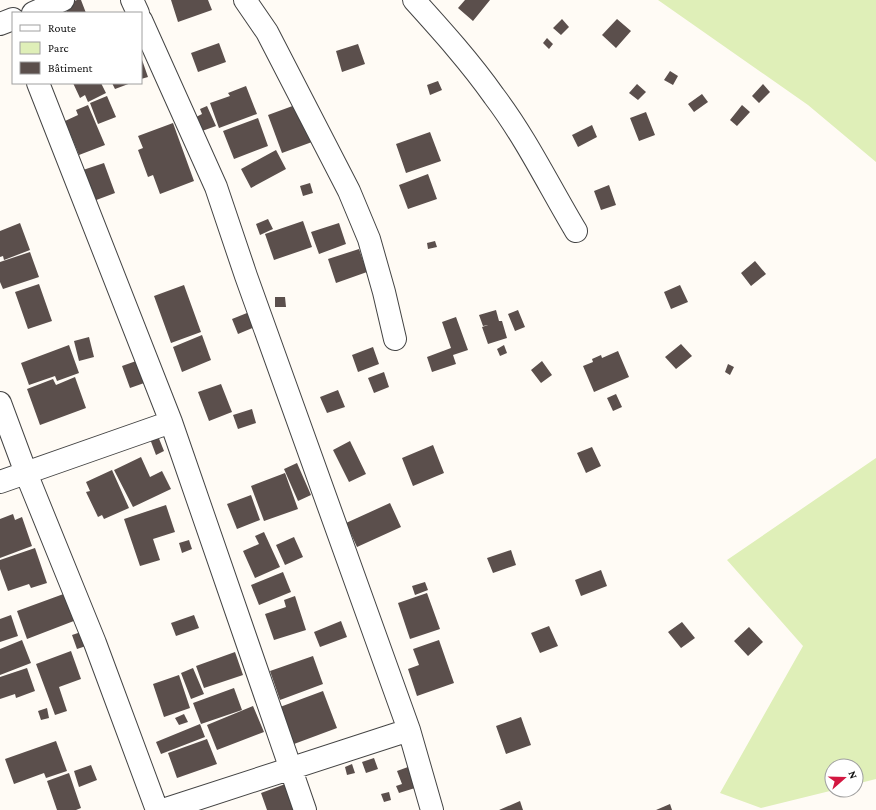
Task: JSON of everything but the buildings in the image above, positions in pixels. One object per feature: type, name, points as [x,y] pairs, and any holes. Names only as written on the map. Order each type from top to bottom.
[{"type":"street","points":[[24,0],[28,12]]},
{"type":"street","points":[[34,12],[63,0]]},
{"type":"street","points":[[132,0],[138,12]]},
{"type":"street","points":[[245,0],[267,32],[349,191],[369,239],[395,339]]},
{"type":"street","points":[[414,0],[495,96],[540,166],[576,231]]},
{"type":"street","points":[[0,24],[12,19]]},
{"type":"street","points":[[142,22],[216,187],[409,730],[432,810]]},
{"type":"street","points":[[38,84],[171,422],[305,810]]},
{"type":"street","points":[[0,402],[26,473],[95,643],[156,810]]},
{"type":"street","points":[[0,482],[171,422]]},
{"type":"street","points":[[163,810],[409,730]]},
{"type":"green space","points":[[658,0],[876,0],[876,162],[808,105]]},
{"type":"green space","points":[[876,458],[876,779],[864,782],[864,758],[824,758],[824,792],[761,808],[720,793],[803,646],[727,560]]}]
